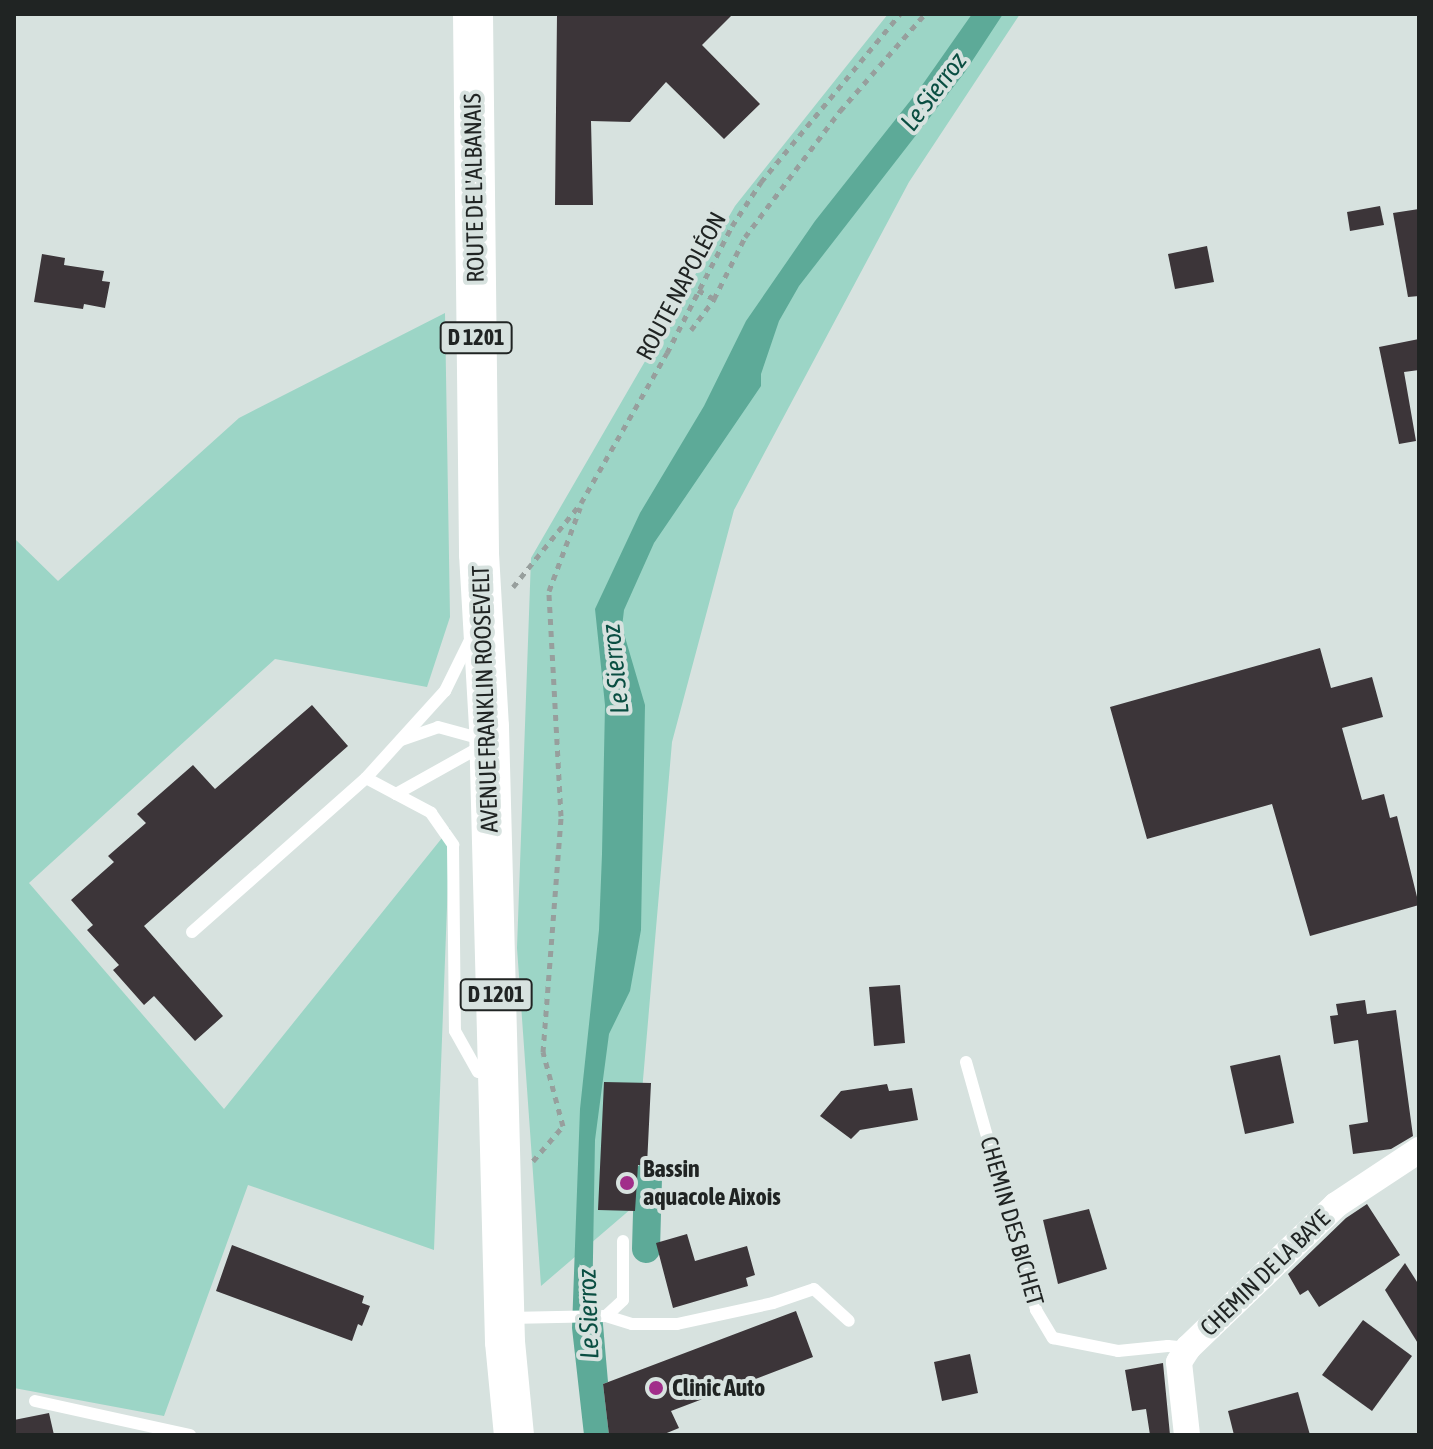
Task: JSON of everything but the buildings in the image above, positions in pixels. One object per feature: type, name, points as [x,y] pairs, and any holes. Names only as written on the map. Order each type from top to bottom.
[{"type":"main road","name":"ROUTE DE L'ALBANAIS","points":[[473,14],[479,554]]},
{"type":"main road","name":"AVENUE FRANKLIN ROOSEVELT","points":[[479,554],[471,638],[495,1319],[495,1435]]},
{"type":"main road","name":"AVENUE FRANKLIN ROOSEVELT","points":[[479,554],[475,743],[478,1072],[495,1319],[514,1435]]},
{"type":"street","name":"CHEMIN DE LA BAYE","points":[[1187,1435],[1179,1362],[1188,1348],[1336,1205],[1419,1150]]},
{"type":"lane","points":[[192,932],[366,778],[395,742],[445,691],[471,638]]},
{"type":"lane","points":[[395,742],[438,727],[475,743]]},
{"type":"lane","points":[[396,794],[475,743]]},
{"type":"lane","points":[[366,778],[431,813],[453,845],[455,1031],[478,1072]]},
{"type":"lane","name":"CHEMIN DES BICHET","points":[[966,1062],[1036,1310],[1053,1338],[1118,1351],[1168,1346],[1188,1348]]},
{"type":"lane","points":[[606,1316],[623,1300],[623,1241]]},
{"type":"lane","points":[[495,1319],[606,1316],[632,1324],[677,1324],[773,1303],[814,1289],[849,1321]]},
{"type":"lane","points":[[35,1401],[190,1435]]},
{"type":"path","name":"ROUTE NAPOLÉON","points":[[513,588],[581,503],[761,182],[900,14]]},
{"type":"path","points":[[691,330],[714,299],[745,237],[840,111],[925,14]]},
{"type":"path","points":[[698,290],[714,299]]},
{"type":"path","points":[[530,1166],[563,1126],[543,1052],[561,816],[549,591],[581,503]]},
{"type":"shaded area","points":[[888,14],[1020,14],[909,182],[734,510],[672,742],[632,1208],[541,1286],[517,948],[531,558],[735,206]]},
{"type":"shaded area","points":[[445,313],[450,617],[427,687],[275,659],[29,883],[224,1109],[450,828],[434,1250],[248,1185],[164,1416],[14,1388],[14,538],[58,581],[239,418]]},
{"type":"water","name":"Le Sierroz","points":[[972,14],[1003,14],[965,72],[799,286],[779,321],[761,374],[761,386],[654,543],[624,610],[622,627],[645,705],[641,930],[630,991],[609,1034],[595,1140],[592,1315],[602,1313],[608,1382],[603,1384],[609,1435],[584,1435],[572,1328],[580,1109],[599,930],[602,854],[605,705],[595,609],[640,513],[704,406],[746,321],[815,221],[918,91]]},
{"type":"waterway","points":[[646,1249],[648,1176]]},
{"type":"place","name":"Bassin aquacole Aixois","points":[[627,1183]]},
{"type":"place","name":"Clinic Auto","points":[[656,1388]]}]
